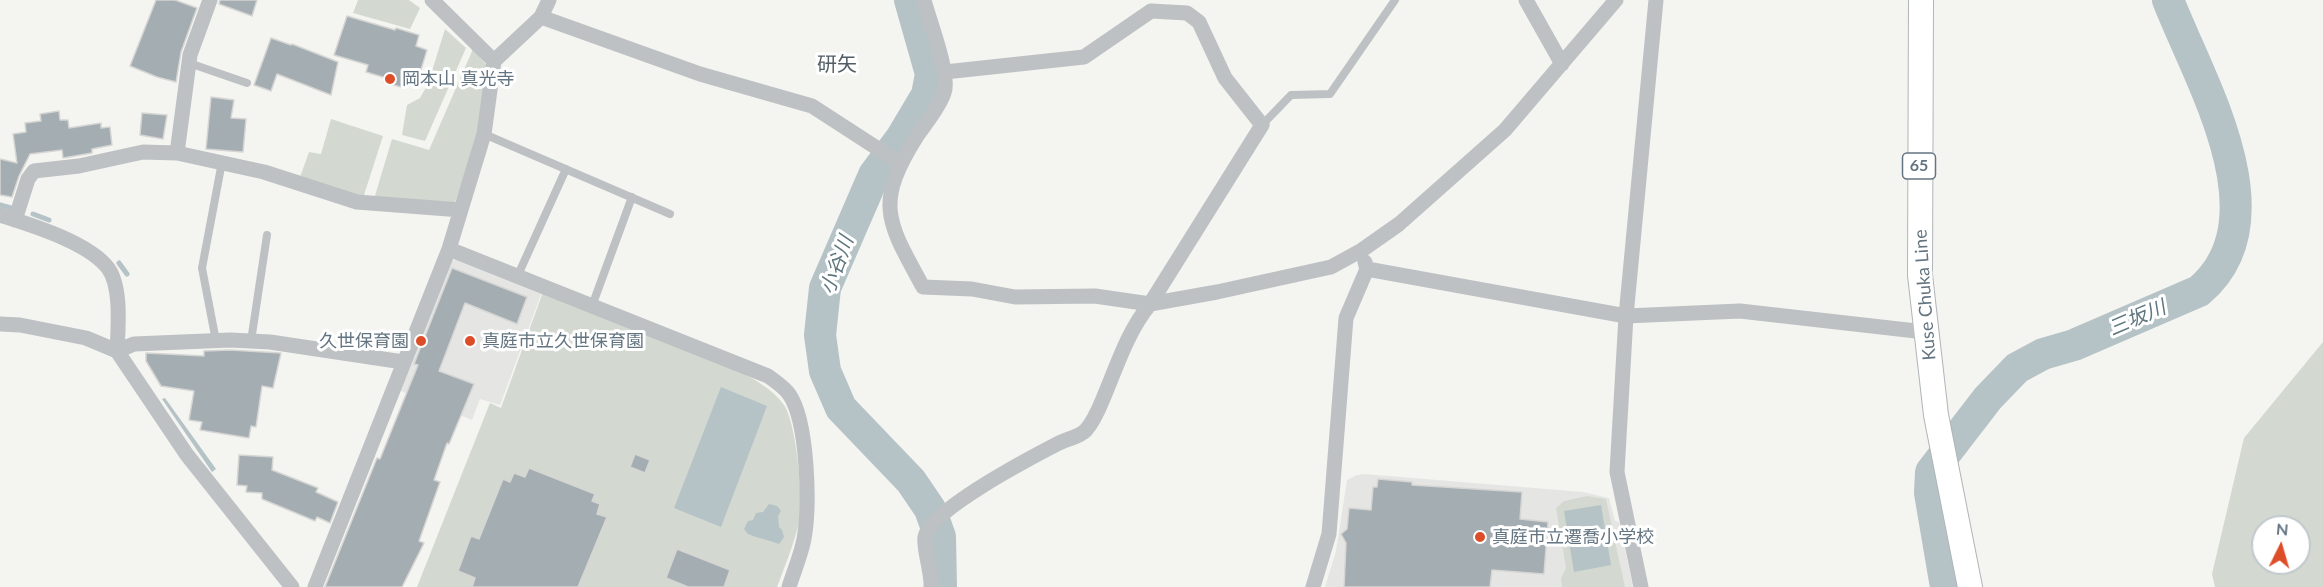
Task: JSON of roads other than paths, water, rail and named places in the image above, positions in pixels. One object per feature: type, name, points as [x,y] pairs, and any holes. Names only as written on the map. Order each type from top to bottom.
[{"type":"main road","name":"Kuse Chuka Line","points":[[1922,0],[1919,252],[1925,332],[1943,453],[1970,587]]},
{"type":"street","points":[[177,153],[189,63],[210,0]]},
{"type":"street","points":[[432,0],[494,61]]},
{"type":"street","points":[[315,587],[449,249],[484,134],[494,61],[541,17],[549,0]]},
{"type":"street","points":[[924,0],[945,72],[945,92],[900,163],[888,202],[892,226],[923,286],[972,289],[1015,297],[1095,296],[1150,304],[1331,267],[1362,250],[1399,224],[1505,130],[1616,0]]},
{"type":"street","points":[[1526,0],[1562,64]]},
{"type":"street","points":[[1641,587],[1617,472],[1626,316],[1656,0]]},
{"type":"street","points":[[931,587],[932,573],[924,539],[928,526],[947,510],[1012,468],[1085,432],[1097,414],[1136,322],[1150,304],[1262,125],[1225,78],[1199,22],[1187,13],[1150,11],[1084,57],[945,72]]},
{"type":"street","points":[[541,17],[700,74],[812,106],[900,163]]},
{"type":"street","points":[[15,220],[28,179],[34,171],[79,166],[143,152],[177,153],[222,162],[264,172],[357,202],[461,210]]},
{"type":"street","points":[[0,215],[56,234],[92,255],[108,269],[114,284],[119,321],[117,351]]},
{"type":"street","points":[[449,249],[768,376],[789,394],[799,420],[808,512],[804,541],[789,587]]},
{"type":"street","points":[[1314,587],[1329,534],[1346,318],[1367,269],[1362,250]]},
{"type":"street","points":[[1367,269],[1626,316],[1740,311],[1925,332]]},
{"type":"street","points":[[0,324],[86,338],[117,351],[187,455],[292,587]]},
{"type":"street","points":[[117,351],[134,344],[216,340],[251,341],[404,362]]},
{"type":"lane","points":[[1262,125],[1291,95],[1330,93],[1395,0]]},
{"type":"lane","points":[[189,63],[247,83]]},
{"type":"lane","points":[[484,134],[670,214]]},
{"type":"lane","points":[[216,340],[202,268],[222,162]]},
{"type":"lane","points":[[518,275],[566,169]]},
{"type":"lane","points":[[592,306],[632,197]]},
{"type":"lane","points":[[251,341],[267,235]]},
{"type":"waterway","name":"小谷川","points":[[910,0],[931,74],[927,95],[902,137],[874,175],[825,288],[820,335],[825,371],[841,408],[911,481],[930,509],[940,537],[941,587]]},
{"type":"waterway","name":"三坂川","points":[[1946,587],[1930,493],[1931,472],[1988,398],[2017,368],[2043,354],[2074,345],[2199,291],[2223,261],[2234,226],[2235,188],[2227,148],[2214,108],[2168,0]]},
{"type":"waterway","points":[[0,205],[11,208]]},
{"type":"waterway","points":[[33,214],[49,220]]},
{"type":"waterway","points":[[119,263],[127,274]]},
{"type":"place","name":"岡本山 真光寺","points":[[390,79]]},
{"type":"place","name":"久世保育園","points":[[421,341]]},
{"type":"place","name":"真庭市立久世保育園","points":[[470,341]]},
{"type":"place","name":"真庭市立遷喬小学校","points":[[1480,537]]},
{"type":"district","name":"研矢","points":[[837,65]]}]
